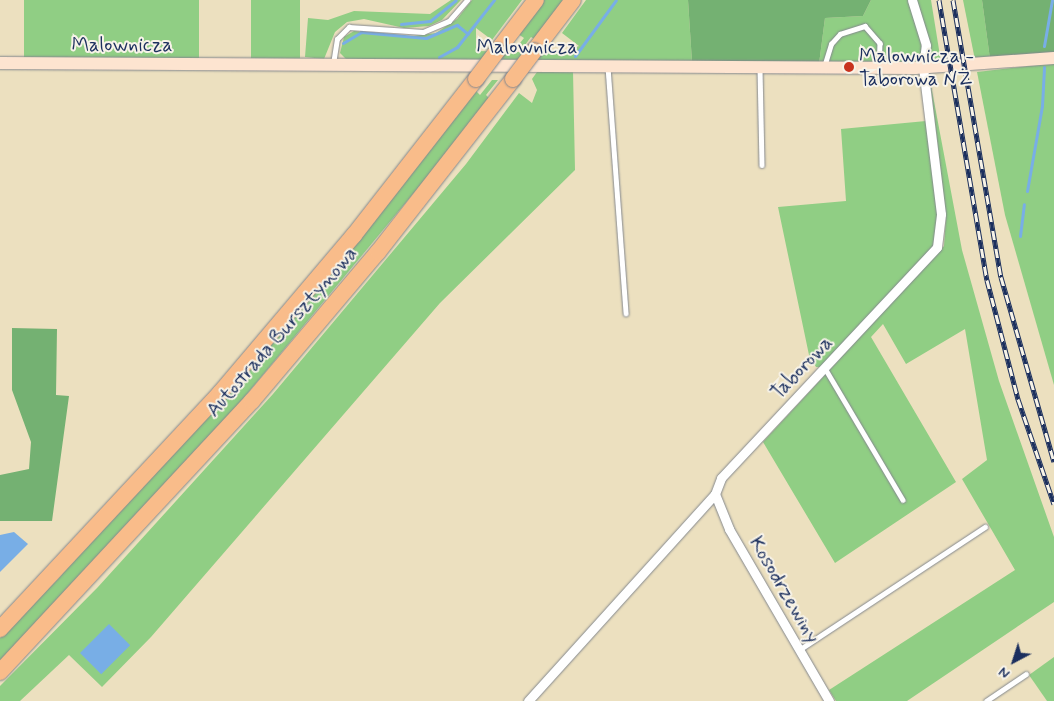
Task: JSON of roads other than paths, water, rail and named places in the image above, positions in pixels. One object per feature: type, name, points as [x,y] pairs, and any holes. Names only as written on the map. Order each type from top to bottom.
[{"type":"highway","name":"Autostrada Bursztynowa","points":[[0,629],[220,393],[354,235],[536,0]]},
{"type":"highway","name":"Autostrada Bursztynowa","points":[[0,672],[252,402],[378,252],[573,0]]},
{"type":"street","name":"Taborowa","points":[[528,701],[715,494],[722,478],[929,261],[939,241],[941,214],[923,68],[926,45],[912,0]]},
{"type":"street","name":"Malownicza","points":[[0,63],[923,68],[1054,58]]},
{"type":"street","name":"Kosodrzewiny","points":[[715,494],[729,529],[829,701]]},
{"type":"lane","points":[[333,65],[337,39],[349,27],[423,32],[446,23],[466,0]]},
{"type":"lane","points":[[824,67],[831,44],[840,34],[865,26],[880,42],[879,68]]},
{"type":"lane","points":[[608,66],[626,313]]},
{"type":"lane","points":[[760,66],[762,165]]},
{"type":"lane","points":[[825,368],[903,500]]},
{"type":"lane","points":[[798,650],[985,527]]},
{"type":"lane","points":[[986,701],[1026,674]]},
{"type":"water","points":[[14,532],[28,544],[0,572],[0,535]]},
{"type":"water","points":[[109,624],[130,645],[101,674],[80,653]]},
{"type":"waterway","points":[[401,24],[430,21],[456,0]]},
{"type":"waterway","points":[[439,57],[457,47],[494,0]]},
{"type":"waterway","points":[[575,56],[616,0]]},
{"type":"waterway","points":[[1044,46],[1052,0]]},
{"type":"waterway","points":[[343,43],[361,32],[426,38],[457,25],[468,34]]},
{"type":"waterway","points":[[1027,191],[1042,106],[1044,67]]},
{"type":"waterway","points":[[1020,236],[1024,204]]},
{"type":"railway","points":[[939,0],[987,280],[1018,399],[1054,504]]},
{"type":"railway","points":[[953,0],[1001,277],[1054,462]]},
{"type":"place","name":"Malownicza - Taborowa NŻ","points":[[849,67]]}]
